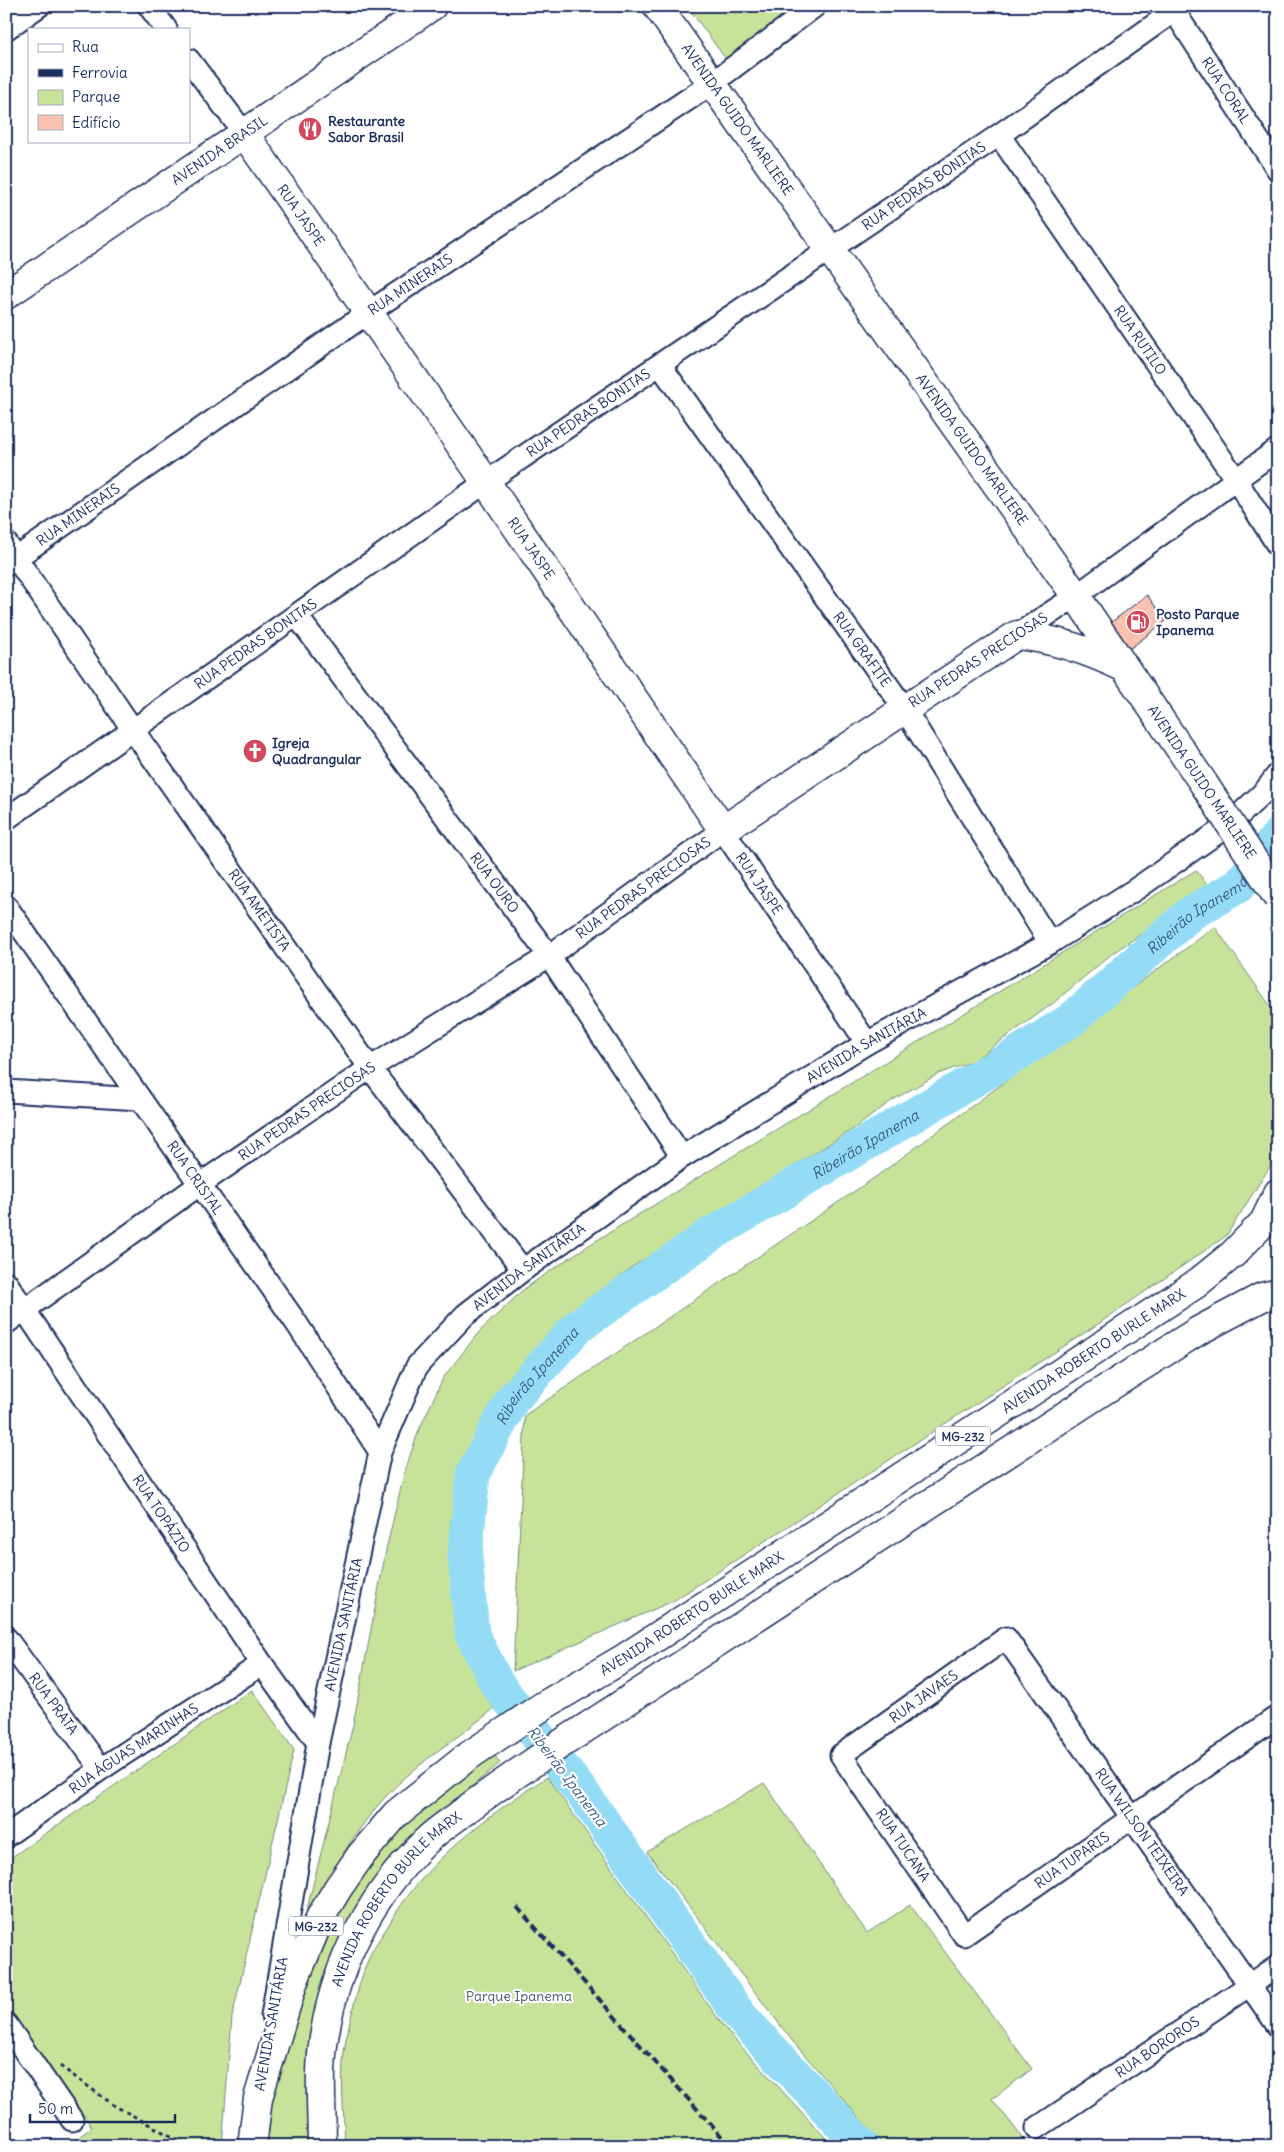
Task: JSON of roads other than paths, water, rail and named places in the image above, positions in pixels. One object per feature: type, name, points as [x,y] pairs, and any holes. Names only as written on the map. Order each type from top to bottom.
[{"type":"main road","name":"AVENIDA BRASIL","points":[[6,295],[432,6]]},
{"type":"main road","name":"AVENIDA GUIDO MARLIERE","points":[[657,6],[711,84],[831,248],[1076,596],[1204,784],[1278,898]]},
{"type":"main road","name":"RUA JASPE","points":[[244,133],[486,482],[723,830]]},
{"type":"main road","name":"RUA PEDRAS PRECIOSAS","points":[[723,830],[904,708],[1017,635]]},
{"type":"main road","points":[[1017,635],[1042,637],[1074,646],[1126,668]]},
{"type":"main road","name":"AVENIDA ROBERTO BURLE MARX","points":[[252,2146],[258,2098],[292,1983],[308,1943],[338,1888],[361,1855],[396,1814],[467,1757],[543,1706],[626,1657],[1196,1284],[1233,1254],[1264,1222],[1278,1193]]},
{"type":"main road","name":"AVENIDA ROBERTO BURLE MARX","points":[[322,2146],[321,2076],[324,2034],[342,1968],[358,1931],[394,1878],[426,1841],[493,1789],[1139,1368],[1198,1331],[1262,1297],[1278,1293]]},
{"type":"street","points":[[6,29],[39,6]]},
{"type":"street","points":[[149,6],[165,28]]},
{"type":"street","name":"RUA MINERAIS","points":[[10,556],[369,312],[711,84],[816,6]]},
{"type":"street","name":"RUA PEDRAS BONITAS","points":[[6,819],[298,616],[486,482],[999,135],[1164,8]]},
{"type":"street","name":"RUA CORAL","points":[[1164,8],[1278,170]]},
{"type":"street","name":"RUA JASPE","points":[[190,61],[244,133]]},
{"type":"street","name":"RUA RUTILO","points":[[999,135],[1235,478],[1278,546]]},
{"type":"street","name":"RUA GRAFITE","points":[[660,365],[904,708],[1050,943]]},
{"type":"street","name":"RUA PEDRAS PRECIOSAS","points":[[1017,635],[1076,596],[1235,478],[1278,449]]},
{"type":"street","name":"RUA AMETISTA","points":[[10,556],[370,1068],[523,1270]]},
{"type":"street","name":"RUA OURO","points":[[298,616],[549,956],[682,1157]]},
{"type":"street","name":"AVENIDA SANITÁRIA","points":[[258,2098],[318,1743],[380,1452],[417,1366],[464,1315],[523,1270],[682,1157],[867,1043],[1050,943],[1136,889],[1230,824],[1265,791],[1278,774]]},
{"type":"street","name":"RUA JASPE","points":[[723,830],[867,1043]]},
{"type":"street","name":"RUA PEDRAS PRECIOSAS","points":[[6,1323],[199,1185],[370,1068],[549,956],[723,830]]},
{"type":"street","name":"RUA CRISTAL","points":[[6,906],[297,1324],[380,1452]]},
{"type":"street","points":[[6,1091],[140,1099]]},
{"type":"street","name":"RUA TOPÁZIO","points":[[6,1282],[262,1664],[318,1743]]},
{"type":"street","name":"RUA PRATA","points":[[6,1638],[101,1769]]},
{"type":"street","name":"RUA JAVAES","points":[[841,1755],[1006,1638]]},
{"type":"street","name":"RUA WILSON TEIXEIRA","points":[[1006,1638],[1278,2026]]},
{"type":"street","name":"RUA ÁGUAS MARINHAS","points":[[6,1836],[101,1769],[262,1664]]},
{"type":"street","name":"RUA TUPARIS","points":[[964,1935],[1278,1716]]},
{"type":"street","name":"RUA TUCANA","points":[[841,1755],[964,1935]]},
{"type":"street","name":"RUA BOROROS","points":[[1037,2128],[1278,1966]]},
{"type":"street","points":[[6,2024],[72,2120]]},
{"type":"waterway","name":"Ribeirão Ipanema","points":[[862,2146],[740,2016],[586,1798],[497,1684],[472,1634],[465,1556],[473,1474],[512,1400],[578,1326],[710,1235],[1009,1059],[1071,1020],[1191,913],[1238,886],[1278,836]]},
{"type":"railway","points":[[517,1907],[730,2146]]},
{"type":"place","name":"Restaurante Sabor Brasil","points":[[310,129]]},
{"type":"place","name":"Posto Parque Ipanema","points":[[1138,622]]},
{"type":"place","name":"Igreja Quadrangular","points":[[255,751]]},
{"type":"park label","name":"Parque Ipanema","points":[[519,1996]]}]
